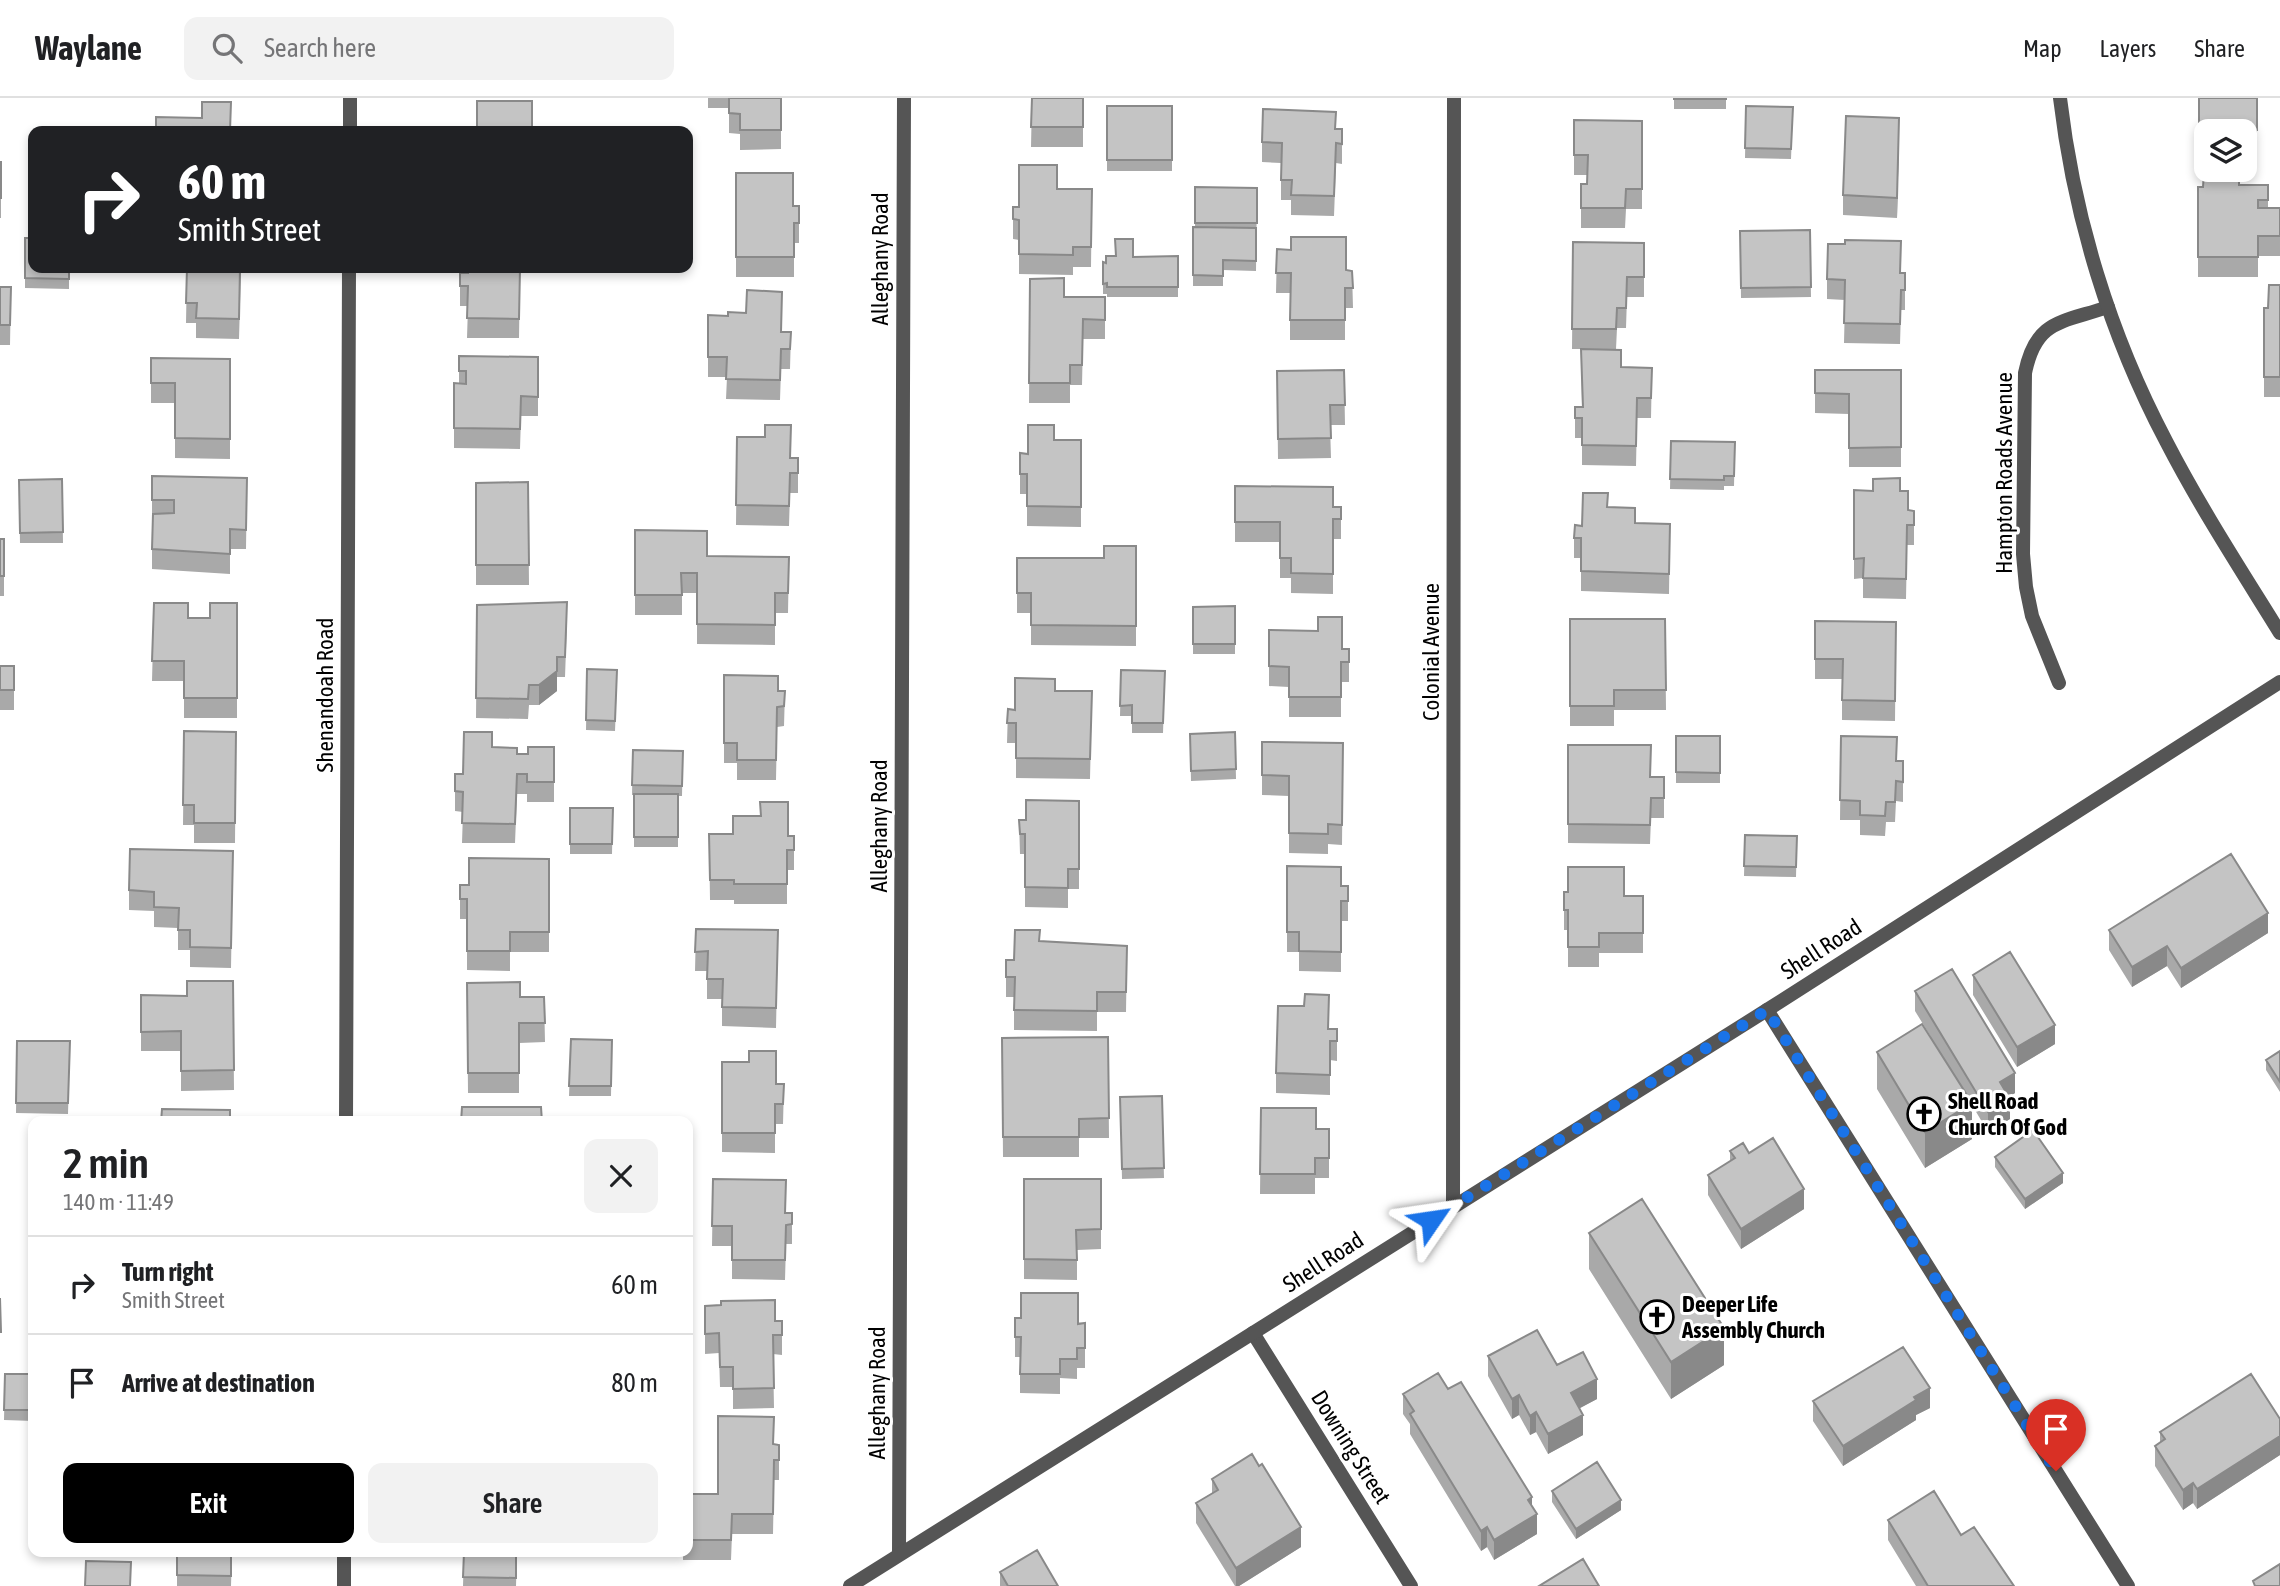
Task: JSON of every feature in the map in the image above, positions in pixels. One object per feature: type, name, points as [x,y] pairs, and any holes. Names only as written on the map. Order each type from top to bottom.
[{"type":"street","points":[[350,98],[350,126]]},
{"type":"street","name":"Alleghany Road","points":[[900,1554],[904,98]]},
{"type":"street","name":"Colonial Avenue","points":[[1453,1205],[1454,98]]},
{"type":"street","points":[[2060,98],[2074,190],[2108,307],[2165,439],[2280,633]]},
{"type":"street","name":"Shenandoah Road","points":[[346,1116],[349,273]]},
{"type":"street","name":"Hampton Roads Avenue","points":[[2059,683],[2032,616],[2025,576],[2025,373],[2031,347],[2043,331],[2108,307]]},
{"type":"street","name":"Shell Road","points":[[850,1586],[1767,1010],[2280,682]]},
{"type":"street","points":[[1767,1010],[2128,1586]]},
{"type":"street","name":"Downing Street","points":[[1254,1333],[1411,1586]]},
{"type":"street","points":[[344,1557],[344,1586]]},
{"type":"building","points":[[729,98],[781,98],[781,130],[740,130],[740,114],[729,113]]},
{"type":"building","points":[[1032,98],[1083,98],[1083,127],[1031,127]]},
{"type":"building","points":[[1726,98],[1726,99],[1674,99]]},
{"type":"building","points":[[2199,98],[2257,98],[2257,119],[2199,119]]},
{"type":"building","points":[[477,101],[532,101],[532,126],[477,126]]},
{"type":"building","points":[[202,102],[231,102],[230,126],[156,126],[156,117],[202,118]]},
{"type":"building","points":[[1107,106],[1172,106],[1172,160],[1107,160]]},
{"type":"building","points":[[1746,106],[1793,107],[1791,149],[1745,148]]},
{"type":"building","points":[[1263,109],[1336,112],[1335,129],[1342,129],[1342,144],[1336,143],[1334,196],[1291,195],[1292,180],[1281,180],[1282,143],[1262,142]]},
{"type":"building","points":[[1846,116],[1899,118],[1897,198],[1843,195]]},
{"type":"building","points":[[1574,120],[1642,121],[1642,189],[1626,189],[1625,208],[1581,208],[1581,184],[1587,184],[1588,155],[1574,155]]},
{"type":"building","points":[[1,162],[1,198],[0,198]]},
{"type":"building","points":[[1019,165],[1057,165],[1057,189],[1092,189],[1091,247],[1073,247],[1073,255],[1019,254],[1019,220],[1013,219],[1013,207],[1019,207]]},
{"type":"building","points":[[736,173],[793,173],[793,206],[799,206],[799,223],[794,223],[794,257],[736,257]]},
{"type":"building","points":[[2203,182],[2268,185],[2268,200],[2258,200],[2258,208],[2280,208],[2280,236],[2258,236],[2258,257],[2198,257],[2198,187],[2203,187]]},
{"type":"building","points":[[1195,187],[1257,188],[1257,223],[1195,223]]},
{"type":"building","points":[[1193,227],[1256,228],[1256,261],[1223,260],[1223,276],[1193,275]]},
{"type":"building","points":[[1810,230],[1811,287],[1741,288],[1740,231]]},
{"type":"building","points":[[1291,237],[1346,237],[1346,270],[1352,271],[1353,288],[1345,288],[1345,320],[1290,320],[1291,273],[1276,273],[1277,249],[1291,250]]},
{"type":"building","points":[[25,238],[28,238],[28,273],[69,273],[69,279],[25,278]]},
{"type":"building","points":[[1115,239],[1133,239],[1133,257],[1178,256],[1178,287],[1107,287],[1107,283],[1103,284],[1103,262],[1106,263],[1106,256],[1116,256]]},
{"type":"building","points":[[1845,240],[1901,241],[1900,273],[1905,273],[1905,290],[1901,290],[1900,324],[1844,323],[1845,280],[1827,279],[1828,244],[1845,244]]},
{"type":"building","points":[[1573,242],[1644,243],[1644,277],[1627,277],[1626,308],[1617,308],[1616,329],[1572,329]]},
{"type":"building","points":[[187,273],[240,273],[239,319],[196,318],[197,303],[186,303]]},
{"type":"building","points":[[460,273],[520,273],[519,319],[467,318],[468,286],[460,286]]},
{"type":"building","points":[[1064,278],[1064,297],[1105,297],[1105,320],[1083,319],[1082,365],[1070,365],[1070,383],[1029,383],[1030,279]]},
{"type":"building","points":[[2269,285],[2280,285],[2280,377],[2264,377],[2264,308],[2268,308]]},
{"type":"building","points":[[0,287],[11,287],[10,325],[0,325]]},
{"type":"building","points":[[747,290],[782,292],[781,332],[791,332],[790,349],[781,349],[780,380],[726,379],[727,357],[708,357],[708,315],[746,313]]},
{"type":"building","points":[[1581,349],[1621,350],[1621,367],[1652,368],[1651,398],[1637,398],[1636,446],[1582,445],[1582,418],[1575,418],[1575,407],[1583,407]]},
{"type":"building","points":[[459,356],[538,357],[538,397],[521,396],[520,429],[454,428],[454,383],[466,384],[466,371],[459,371]]},
{"type":"building","points":[[151,358],[230,359],[230,439],[175,438],[175,383],[151,383]]},
{"type":"building","points":[[1344,370],[1345,405],[1330,405],[1331,438],[1278,439],[1277,371]]},
{"type":"building","points":[[1815,370],[1901,370],[1901,447],[1849,448],[1849,394],[1815,393]]},
{"type":"building","points":[[765,425],[791,425],[790,458],[798,458],[798,473],[790,473],[789,506],[736,505],[737,437],[765,437]]},
{"type":"building","points":[[1028,425],[1054,425],[1054,440],[1081,440],[1081,507],[1027,506],[1027,474],[1020,474],[1020,453],[1028,454]]},
{"type":"building","points":[[1671,441],[1735,442],[1734,476],[1724,476],[1724,480],[1670,479]]},
{"type":"building","points":[[152,476],[247,478],[246,530],[230,529],[230,554],[152,549],[153,514],[174,513],[174,500],[152,500]]},
{"type":"building","points":[[1900,478],[1900,491],[1908,491],[1908,510],[1914,511],[1914,525],[1907,525],[1906,579],[1863,578],[1864,558],[1854,559],[1854,490],[1873,491],[1873,479]]},
{"type":"building","points":[[62,479],[63,532],[20,533],[19,480]]},
{"type":"building","points":[[528,482],[529,565],[476,565],[476,483]]},
{"type":"building","points":[[1235,486],[1333,487],[1333,507],[1341,507],[1341,519],[1333,519],[1333,574],[1291,573],[1291,558],[1280,558],[1280,522],[1235,522]]},
{"type":"building","points":[[1583,493],[1608,493],[1607,507],[1635,508],[1635,523],[1670,524],[1669,574],[1581,571],[1581,538],[1574,538],[1575,525],[1582,526]]},
{"type":"building","points":[[635,530],[707,531],[707,556],[789,557],[788,593],[775,593],[775,625],[697,624],[697,573],[681,573],[682,595],[635,595]]},
{"type":"building","points":[[0,539],[4,539],[4,576],[0,576]]},
{"type":"building","points":[[1104,546],[1136,546],[1136,626],[1031,625],[1031,593],[1017,593],[1017,558],[1104,558]]},
{"type":"building","points":[[567,602],[565,657],[557,657],[557,671],[539,685],[529,685],[528,699],[476,698],[477,605]]},
{"type":"building","points":[[154,603],[188,603],[188,618],[210,618],[210,603],[237,603],[237,698],[184,698],[184,661],[152,661]]},
{"type":"building","points":[[1235,606],[1235,644],[1193,644],[1193,607]]},
{"type":"building","points":[[1318,617],[1342,617],[1342,649],[1349,649],[1349,662],[1341,662],[1341,697],[1289,697],[1289,667],[1269,666],[1269,630],[1318,631]]},
{"type":"building","points":[[1570,619],[1665,619],[1666,690],[1614,690],[1614,706],[1570,706]]},
{"type":"building","points":[[1815,621],[1896,622],[1895,701],[1842,700],[1843,659],[1815,659]]},
{"type":"building","points":[[0,666],[14,666],[14,690],[0,690]]},
{"type":"building","points":[[587,669],[617,670],[615,721],[586,720]]},
{"type":"building","points":[[1121,670],[1165,671],[1163,723],[1132,723],[1132,705],[1120,706]]},
{"type":"building","points":[[724,675],[778,676],[778,691],[785,691],[784,706],[777,707],[776,760],[737,760],[737,743],[724,743]]},
{"type":"building","points":[[1015,678],[1055,679],[1055,691],[1092,691],[1090,759],[1016,758],[1016,723],[1007,723],[1008,709],[1015,710]]},
{"type":"building","points":[[184,731],[236,732],[235,823],[194,823],[194,805],[183,805]]},
{"type":"building","points":[[464,732],[492,732],[492,747],[517,748],[517,754],[528,754],[528,747],[554,747],[554,782],[527,782],[527,774],[517,774],[515,824],[462,823],[463,792],[455,791],[455,774],[463,774]]},
{"type":"building","points":[[1235,732],[1236,769],[1191,771],[1190,734]]},
{"type":"building","points":[[1676,736],[1720,736],[1720,773],[1676,772]]},
{"type":"building","points":[[1841,736],[1897,737],[1896,761],[1903,761],[1903,782],[1896,781],[1895,802],[1886,802],[1885,816],[1860,815],[1860,801],[1840,800]]},
{"type":"building","points":[[1262,742],[1343,743],[1342,825],[1328,824],[1328,834],[1289,833],[1289,776],[1262,775]]},
{"type":"building","points":[[1568,745],[1651,745],[1650,777],[1664,777],[1664,798],[1651,798],[1650,825],[1568,824]]},
{"type":"building","points":[[633,750],[683,751],[682,786],[632,785]]},
{"type":"building","points":[[634,794],[678,794],[678,837],[634,837]]},
{"type":"building","points":[[1026,800],[1079,801],[1079,869],[1068,869],[1068,888],[1025,887],[1025,834],[1020,834],[1019,820],[1026,820]]},
{"type":"building","points":[[760,802],[788,802],[788,836],[794,836],[794,850],[787,850],[787,884],[734,884],[734,880],[710,880],[709,834],[733,834],[733,816],[761,816]]},
{"type":"building","points":[[570,808],[613,808],[612,844],[570,844]]},
{"type":"building","points":[[1745,835],[1797,836],[1796,867],[1744,866]]},
{"type":"building","points":[[130,849],[233,851],[231,948],[190,947],[190,930],[178,930],[179,908],[154,907],[154,892],[129,890]]},
{"type":"building","points":[[2231,854],[2268,913],[2181,968],[2167,946],[2132,967],[2109,930]]},
{"type":"building","points":[[469,858],[549,859],[549,932],[510,932],[510,951],[467,951],[467,899],[460,899],[460,885],[469,885]]},
{"type":"building","points":[[1287,866],[1341,867],[1341,886],[1348,886],[1348,901],[1341,901],[1341,952],[1299,951],[1299,932],[1287,932]]},
{"type":"building","points":[[1568,867],[1624,867],[1624,896],[1643,896],[1643,933],[1599,933],[1599,947],[1568,947],[1568,910],[1564,910],[1564,892],[1568,892]]},
{"type":"building","points":[[696,929],[778,930],[776,1008],[722,1007],[723,979],[707,979],[708,951],[695,952]]},
{"type":"building","points":[[1015,930],[1040,930],[1039,941],[1127,946],[1126,992],[1097,992],[1097,1011],[1014,1010],[1015,977],[1006,977],[1006,960],[1014,960]]},
{"type":"building","points":[[2010,952],[2055,1025],[2017,1047],[1973,975]]},
{"type":"building","points":[[1952,969],[2015,1073],[2000,1082],[2010,1099],[1988,1112],[1915,991]]},
{"type":"building","points":[[187,981],[233,981],[234,1070],[181,1071],[181,1031],[141,1032],[141,995],[187,996]]},
{"type":"building","points":[[520,982],[520,997],[544,997],[545,1023],[519,1023],[519,1073],[468,1073],[467,983]]},
{"type":"building","points":[[1305,994],[1329,995],[1328,1029],[1337,1029],[1337,1041],[1330,1041],[1330,1075],[1276,1073],[1278,1006],[1304,1006]]},
{"type":"building","points":[[1922,1024],[1972,1103],[1925,1132],[1877,1052]]},
{"type":"building","points":[[1108,1037],[1109,1118],[1079,1119],[1079,1137],[1003,1137],[1002,1038]]},
{"type":"building","points":[[571,1039],[612,1040],[611,1086],[569,1086]]},
{"type":"building","points":[[17,1041],[70,1041],[68,1103],[16,1103]]},
{"type":"building","points":[[749,1051],[776,1051],[776,1084],[784,1084],[783,1104],[775,1104],[775,1133],[722,1133],[722,1062],[749,1062]]},
{"type":"building","points":[[2280,1051],[2280,1082],[2266,1060]]},
{"type":"building","points":[[1162,1096],[1164,1168],[1122,1169],[1120,1097]]},
{"type":"building","points":[[462,1107],[541,1107],[542,1116],[461,1116]]},
{"type":"building","points":[[1261,1108],[1316,1108],[1316,1129],[1329,1129],[1329,1158],[1315,1158],[1315,1174],[1260,1174]]},
{"type":"building","points":[[162,1109],[230,1110],[230,1116],[161,1116]]},
{"type":"building","points":[[2033,1130],[2063,1173],[2025,1199],[1995,1157]]},
{"type":"building","points":[[1773,1138],[1804,1189],[1741,1229],[1708,1175],[1735,1158],[1730,1151],[1743,1143],[1749,1153]]},
{"type":"building","points":[[713,1179],[786,1180],[785,1213],[792,1213],[792,1224],[786,1225],[785,1260],[732,1260],[732,1226],[712,1226]]},
{"type":"building","points":[[1024,1179],[1101,1179],[1101,1229],[1076,1230],[1077,1260],[1024,1259]]},
{"type":"building","points":[[1642,1199],[1724,1328],[1671,1362],[1589,1233]]},
{"type":"building","points":[[1021,1293],[1078,1293],[1078,1324],[1085,1323],[1085,1348],[1077,1348],[1077,1359],[1060,1359],[1060,1374],[1020,1374],[1021,1337],[1015,1337],[1015,1318],[1021,1318]]},
{"type":"building","points":[[775,1300],[775,1321],[782,1321],[782,1335],[773,1335],[774,1388],[733,1389],[733,1367],[720,1367],[719,1333],[705,1334],[705,1306],[721,1305],[721,1301]]},
{"type":"building","points":[[1537,1330],[1557,1365],[1583,1352],[1597,1379],[1571,1393],[1583,1415],[1548,1434],[1536,1412],[1530,1416],[1519,1395],[1512,1399],[1488,1356]]},
{"type":"building","points":[[1903,1347],[1930,1388],[1914,1397],[1916,1400],[1843,1446],[1813,1401]]},
{"type":"building","points":[[1438,1373],[1448,1389],[1461,1382],[1532,1497],[1528,1500],[1537,1514],[1494,1540],[1487,1527],[1481,1531],[1410,1414],[1414,1411],[1403,1394]]},
{"type":"building","points":[[5,1374],[28,1374],[28,1410],[4,1410]]},
{"type":"building","points":[[2251,1374],[2280,1419],[2280,1436],[2197,1489],[2193,1483],[2183,1490],[2155,1446],[2165,1439],[2160,1432]]},
{"type":"building","points":[[718,1416],[774,1417],[773,1444],[779,1445],[779,1460],[774,1460],[773,1514],[732,1514],[731,1540],[693,1540],[693,1494],[718,1494]]},
{"type":"building","points":[[1252,1454],[1259,1466],[1262,1464],[1301,1527],[1236,1568],[1196,1503],[1218,1490],[1212,1479]]},
{"type":"building","points":[[1597,1462],[1621,1500],[1576,1529],[1552,1491]]},
{"type":"building","points":[[1934,1491],[1961,1535],[1974,1527],[2014,1586],[1928,1586],[1888,1520]]},
{"type":"building","points":[[1037,1550],[1058,1586],[1008,1586],[1000,1572]]},
{"type":"building","points":[[177,1557],[231,1557],[231,1576],[177,1575]]},
{"type":"building","points":[[464,1557],[516,1557],[516,1578],[463,1577]]},
{"type":"building","points":[[1583,1559],[1599,1586],[1539,1586]]},
{"type":"building","points":[[86,1561],[131,1562],[130,1586],[85,1586]]},
{"type":"building","points":[[2280,1564],[2280,1586],[2255,1586],[2253,1581]]},
{"type":"place","name":"Shell Road Church Of God","points":[[1924,1114]]},
{"type":"place","name":"Deeper Life Assembly Church","points":[[1657,1317]]},
{"type":"route","points":[[1431,1220],[1767,1010],[2056,1471]]}]
